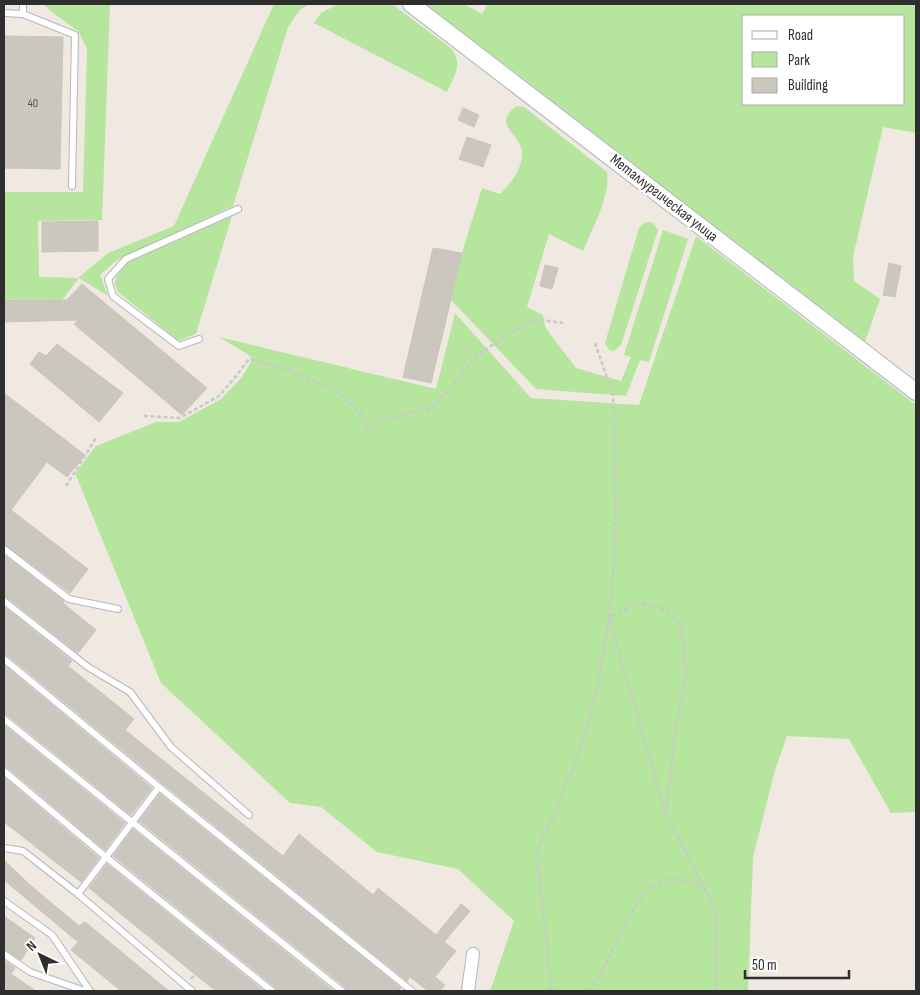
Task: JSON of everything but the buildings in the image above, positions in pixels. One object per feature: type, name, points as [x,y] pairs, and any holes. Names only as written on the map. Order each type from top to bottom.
[{"type":"street","name":"Металлургическая улица","points":[[411,4],[916,392]]},
{"type":"street","points":[[468,991],[473,954]]},
{"type":"lane","points":[[23,4],[23,14]]},
{"type":"lane","points":[[4,13],[23,14],[75,36],[72,186]]},
{"type":"lane","points":[[199,339],[179,346],[113,296],[108,279],[126,259],[238,209]]},
{"type":"lane","points":[[4,548],[69,599],[118,609]]},
{"type":"lane","points":[[4,601],[88,667],[130,692],[171,747],[249,815]]},
{"type":"lane","points":[[4,659],[412,991]]},
{"type":"lane","points":[[4,719],[342,991]]},
{"type":"lane","points":[[4,771],[106,857],[272,991]]},
{"type":"lane","points":[[78,894],[159,787]]},
{"type":"lane","points":[[4,848],[23,851],[78,894],[192,991]]},
{"type":"lane","points":[[4,901],[52,935],[90,991]]},
{"type":"lane","points":[[4,954],[30,972],[85,991]]},
{"type":"path","points":[[144,416],[180,418],[219,396],[238,375],[249,359],[288,370],[338,392],[360,413],[367,432],[386,419],[429,409],[448,391],[476,357],[507,334],[535,319],[563,323]]},
{"type":"path","points":[[551,991],[548,942],[539,880],[538,847],[552,819],[579,753],[597,690],[613,583],[615,512],[613,395],[595,344]]},
{"type":"path","points":[[66,486],[96,438]]},
{"type":"path","points":[[609,618],[638,604],[660,607],[681,624],[686,673],[675,735],[666,814]]},
{"type":"path","points":[[609,618],[666,814],[717,912],[716,991]]},
{"type":"path","points":[[589,991],[598,979],[627,920],[645,891],[668,879],[689,881],[706,890]]},
{"type":"green space","points":[[44,4],[110,4],[102,220],[38,221],[39,277],[78,278],[108,253],[174,226],[274,4],[309,4],[300,10],[288,27],[233,206],[117,260],[100,275],[108,296],[79,278],[62,300],[4,299],[4,192],[83,192],[87,49],[78,31],[50,11]]},
{"type":"green space","points":[[338,4],[392,4],[452,49],[457,66],[455,76],[447,92],[314,23],[321,13]]},
{"type":"green space","points":[[423,4],[464,4],[482,14],[488,4],[916,4],[916,133],[883,127],[853,257],[854,281],[880,299],[865,342]]},
{"type":"green space","points":[[517,106],[524,107],[607,172],[604,201],[583,251],[549,234],[527,307],[543,315],[545,327],[576,368],[621,381],[631,357],[624,355],[663,230],[688,239],[649,362],[640,360],[626,396],[536,389],[451,300],[462,253],[482,188],[500,194],[518,171],[522,159],[521,146],[509,130],[506,119],[509,113]]},
{"type":"green space","points":[[232,216],[196,334],[179,341],[118,292],[115,284],[116,277],[129,261]]},
{"type":"green space","points":[[648,222],[653,223],[658,230],[621,345],[614,351],[609,350],[605,343],[639,228]]},
{"type":"green space","points":[[696,236],[916,405],[916,812],[891,813],[849,739],[787,736],[775,770],[753,857],[748,991],[490,991],[514,921],[458,869],[377,852],[321,807],[290,803],[161,683],[75,473],[96,446],[156,422],[179,422],[221,399],[242,377],[252,360],[249,355],[219,337],[436,389],[455,313],[531,398],[639,405]]}]
